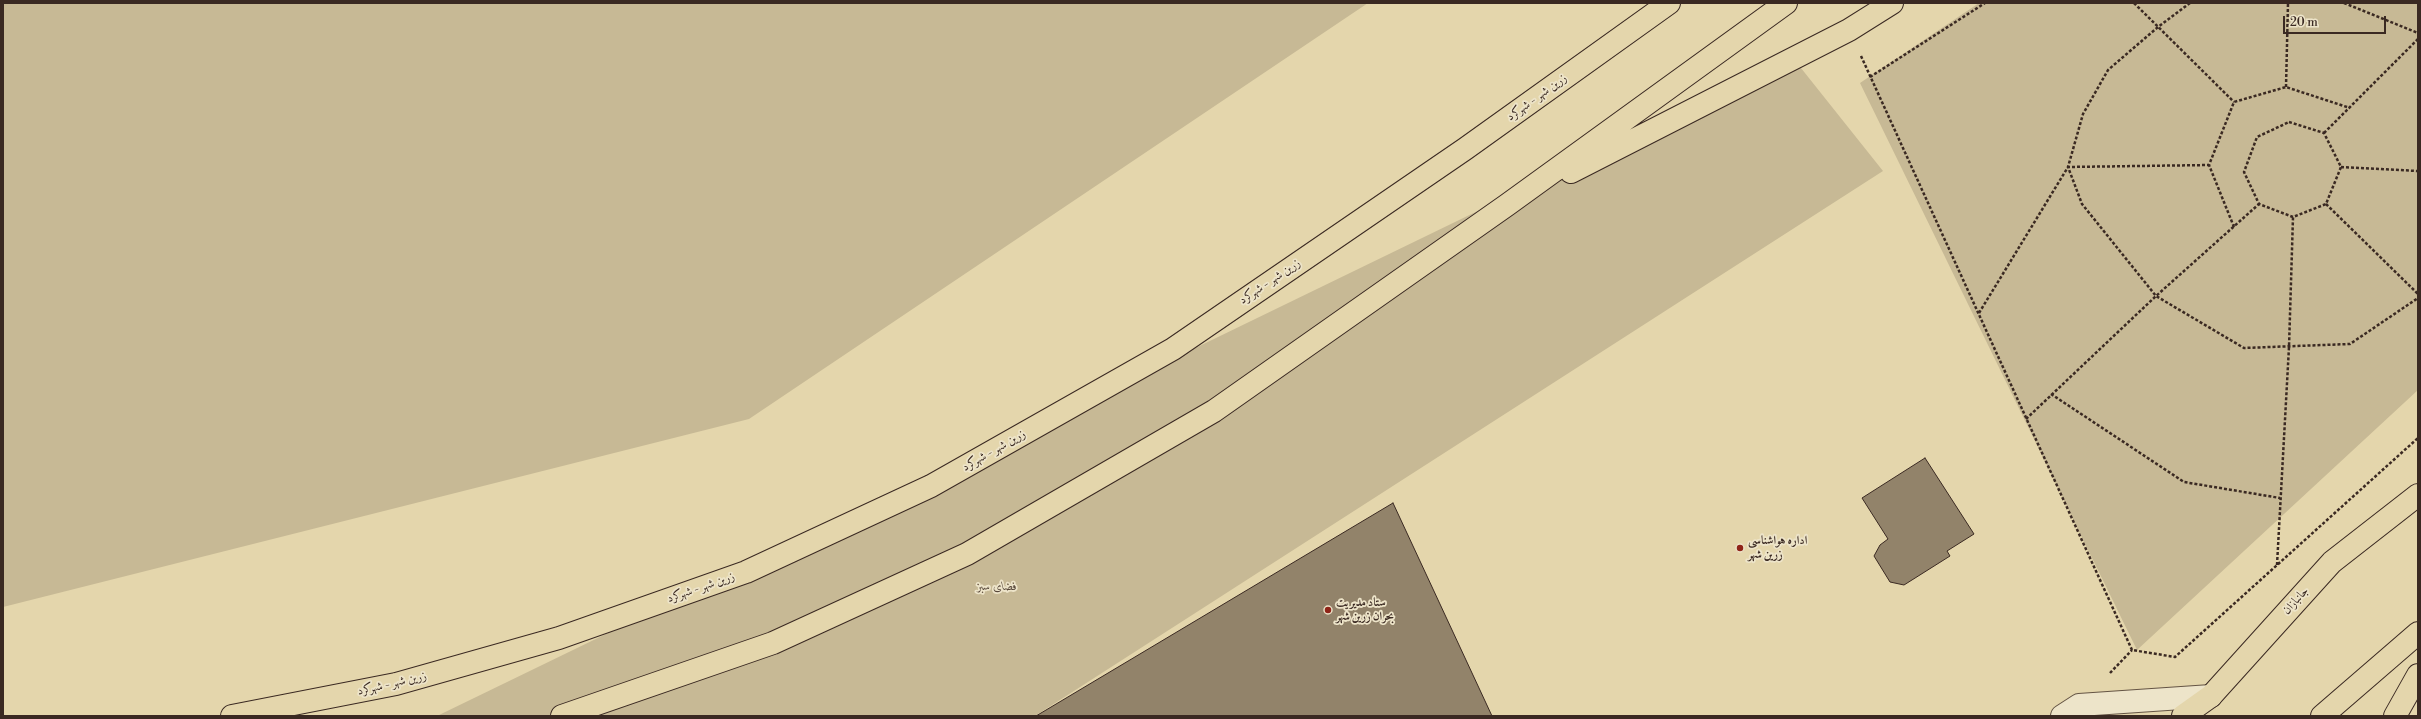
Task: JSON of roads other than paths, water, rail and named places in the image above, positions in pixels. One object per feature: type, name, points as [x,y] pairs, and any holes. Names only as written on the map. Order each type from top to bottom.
[{"type":"main road","name":"زرین شهر - شهرکرد","points":[[232,716],[396,684],[559,638],[746,572],[931,486],[1173,349],[1465,149],[1669,3]]},
{"type":"main road","points":[[562,716],[773,643],[967,554],[1214,411],[1507,205],[1786,3]]},
{"type":"main road","points":[[1507,205],[1849,30],[1892,3]]},
{"type":"main road","name":"جانبازان","points":[[2183,716],[2211,696],[2332,562],[2418,495]]},
{"type":"main road","points":[[2322,716],[2418,633]]},
{"type":"main road","points":[[2395,716],[2418,675]]},
{"type":"street","points":[[2062,716],[2079,704],[2211,696]]},
{"type":"place","name":"اداره هواشناسی زرین شهر","points":[[1740,548]]},
{"type":"place","name":"ستاد مدیریت بحران زرین شهر","points":[[1328,610]]},
{"type":"park label","name":"فضای سبز","points":[[997,587]]}]
